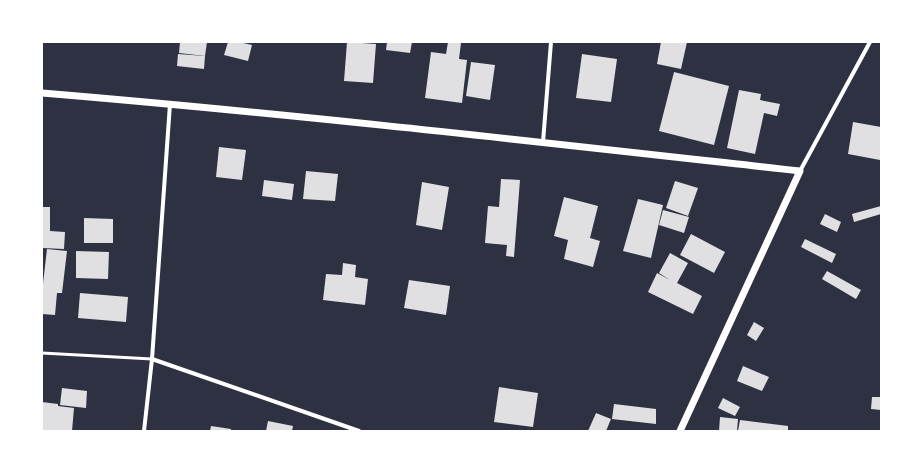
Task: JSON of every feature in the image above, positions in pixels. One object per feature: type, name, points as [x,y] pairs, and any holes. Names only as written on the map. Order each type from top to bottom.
[{"type":"street","points":[[543,142],[551,42]]},
{"type":"street","points":[[680,431],[800,171],[870,42]]},
{"type":"street","points":[[42,93],[170,104],[543,142],[800,171]]},
{"type":"street","points":[[144,431],[152,360],[170,104]]},
{"type":"street","points":[[152,360],[359,431]]},
{"type":"lane","points":[[42,353],[152,360]]},
{"type":"building","points":[[180,42],[207,42],[205,56],[179,53]]},
{"type":"building","points":[[228,42],[239,42],[252,45],[248,61],[224,55]]},
{"type":"building","points":[[347,42],[376,44],[373,83],[344,81]]},
{"type":"building","points":[[387,42],[412,42],[410,53],[386,50]]},
{"type":"building","points":[[448,42],[461,43],[459,59],[467,60],[462,103],[425,98],[431,52],[446,54]]},
{"type":"building","points":[[661,42],[687,42],[681,69],[657,64]]},
{"type":"building","points":[[178,54],[205,56],[204,69],[177,66]]},
{"type":"building","points":[[582,54],[617,59],[611,102],[576,98]]},
{"type":"building","points":[[471,62],[495,65],[490,100],[466,96]]},
{"type":"building","points":[[674,72],[729,86],[714,145],[659,131]]},
{"type":"building","points":[[739,90],[761,94],[760,100],[780,104],[777,116],[764,113],[755,154],[727,148]]},
{"type":"building","points":[[853,122],[881,127],[880,160],[848,154]]},
{"type":"building","points":[[219,147],[246,150],[242,180],[216,177]]},
{"type":"building","points":[[306,171],[338,174],[335,201],[303,199]]},
{"type":"building","points":[[501,179],[520,180],[514,257],[506,256],[507,245],[485,243],[488,206],[499,207]]},
{"type":"building","points":[[264,180],[294,184],[292,200],[262,196]]},
{"type":"building","points":[[675,181],[698,188],[688,216],[666,208]]},
{"type":"building","points":[[422,182],[449,187],[442,230],[416,225]]},
{"type":"building","points":[[564,197],[598,206],[590,238],[600,241],[593,267],[564,259],[568,240],[554,236]]},
{"type":"building","points":[[638,199],[663,205],[651,258],[623,251]]},
{"type":"building","points":[[881,206],[881,214],[854,222],[852,214]]},
{"type":"building","points":[[42,207],[50,207],[50,231],[65,232],[64,249],[42,248]]},
{"type":"building","points":[[663,210],[689,217],[684,233],[659,225]]},
{"type":"building","points":[[825,214],[841,222],[837,232],[820,224]]},
{"type":"building","points":[[84,218],[113,219],[113,243],[84,243]]},
{"type":"building","points":[[691,234],[725,252],[714,273],[680,255]]},
{"type":"building","points":[[805,239],[836,254],[832,263],[801,247]]},
{"type":"building","points":[[47,249],[67,251],[62,293],[57,293],[55,315],[42,314],[42,292]]},
{"type":"building","points":[[76,251],[109,252],[108,279],[76,278]]},
{"type":"building","points":[[670,253],[688,263],[677,283],[702,296],[693,314],[648,292],[657,273],[670,280],[659,273]]},
{"type":"building","points":[[343,263],[356,265],[355,277],[368,279],[365,305],[323,300],[326,274],[342,275]]},
{"type":"building","points":[[827,271],[861,290],[856,299],[822,279]]},
{"type":"building","points":[[409,280],[450,286],[446,315],[404,308]]},
{"type":"building","points":[[80,293],[128,297],[126,322],[78,318]]},
{"type":"building","points":[[754,322],[764,328],[756,341],[747,335]]},
{"type":"building","points":[[743,366],[769,377],[762,391],[737,381]]},
{"type":"building","points":[[499,387],[538,393],[533,427],[494,422]]},
{"type":"building","points":[[62,388],[87,391],[86,408],[60,405]]},
{"type":"building","points":[[872,397],[881,397],[881,410],[871,409]]},
{"type":"building","points":[[723,398],[740,407],[735,416],[718,408]]},
{"type":"building","points":[[42,402],[74,408],[72,431],[42,431]]},
{"type":"building","points":[[614,404],[656,409],[656,424],[612,419]]},
{"type":"building","points":[[596,413],[611,419],[606,431],[588,431]]},
{"type":"building","points":[[720,417],[738,419],[737,431],[719,431]]},
{"type":"building","points":[[740,420],[788,426],[788,431],[738,431]]},
{"type":"building","points":[[268,421],[293,426],[292,431],[266,431]]},
{"type":"building","points":[[211,426],[231,429],[231,431],[210,431]]}]
